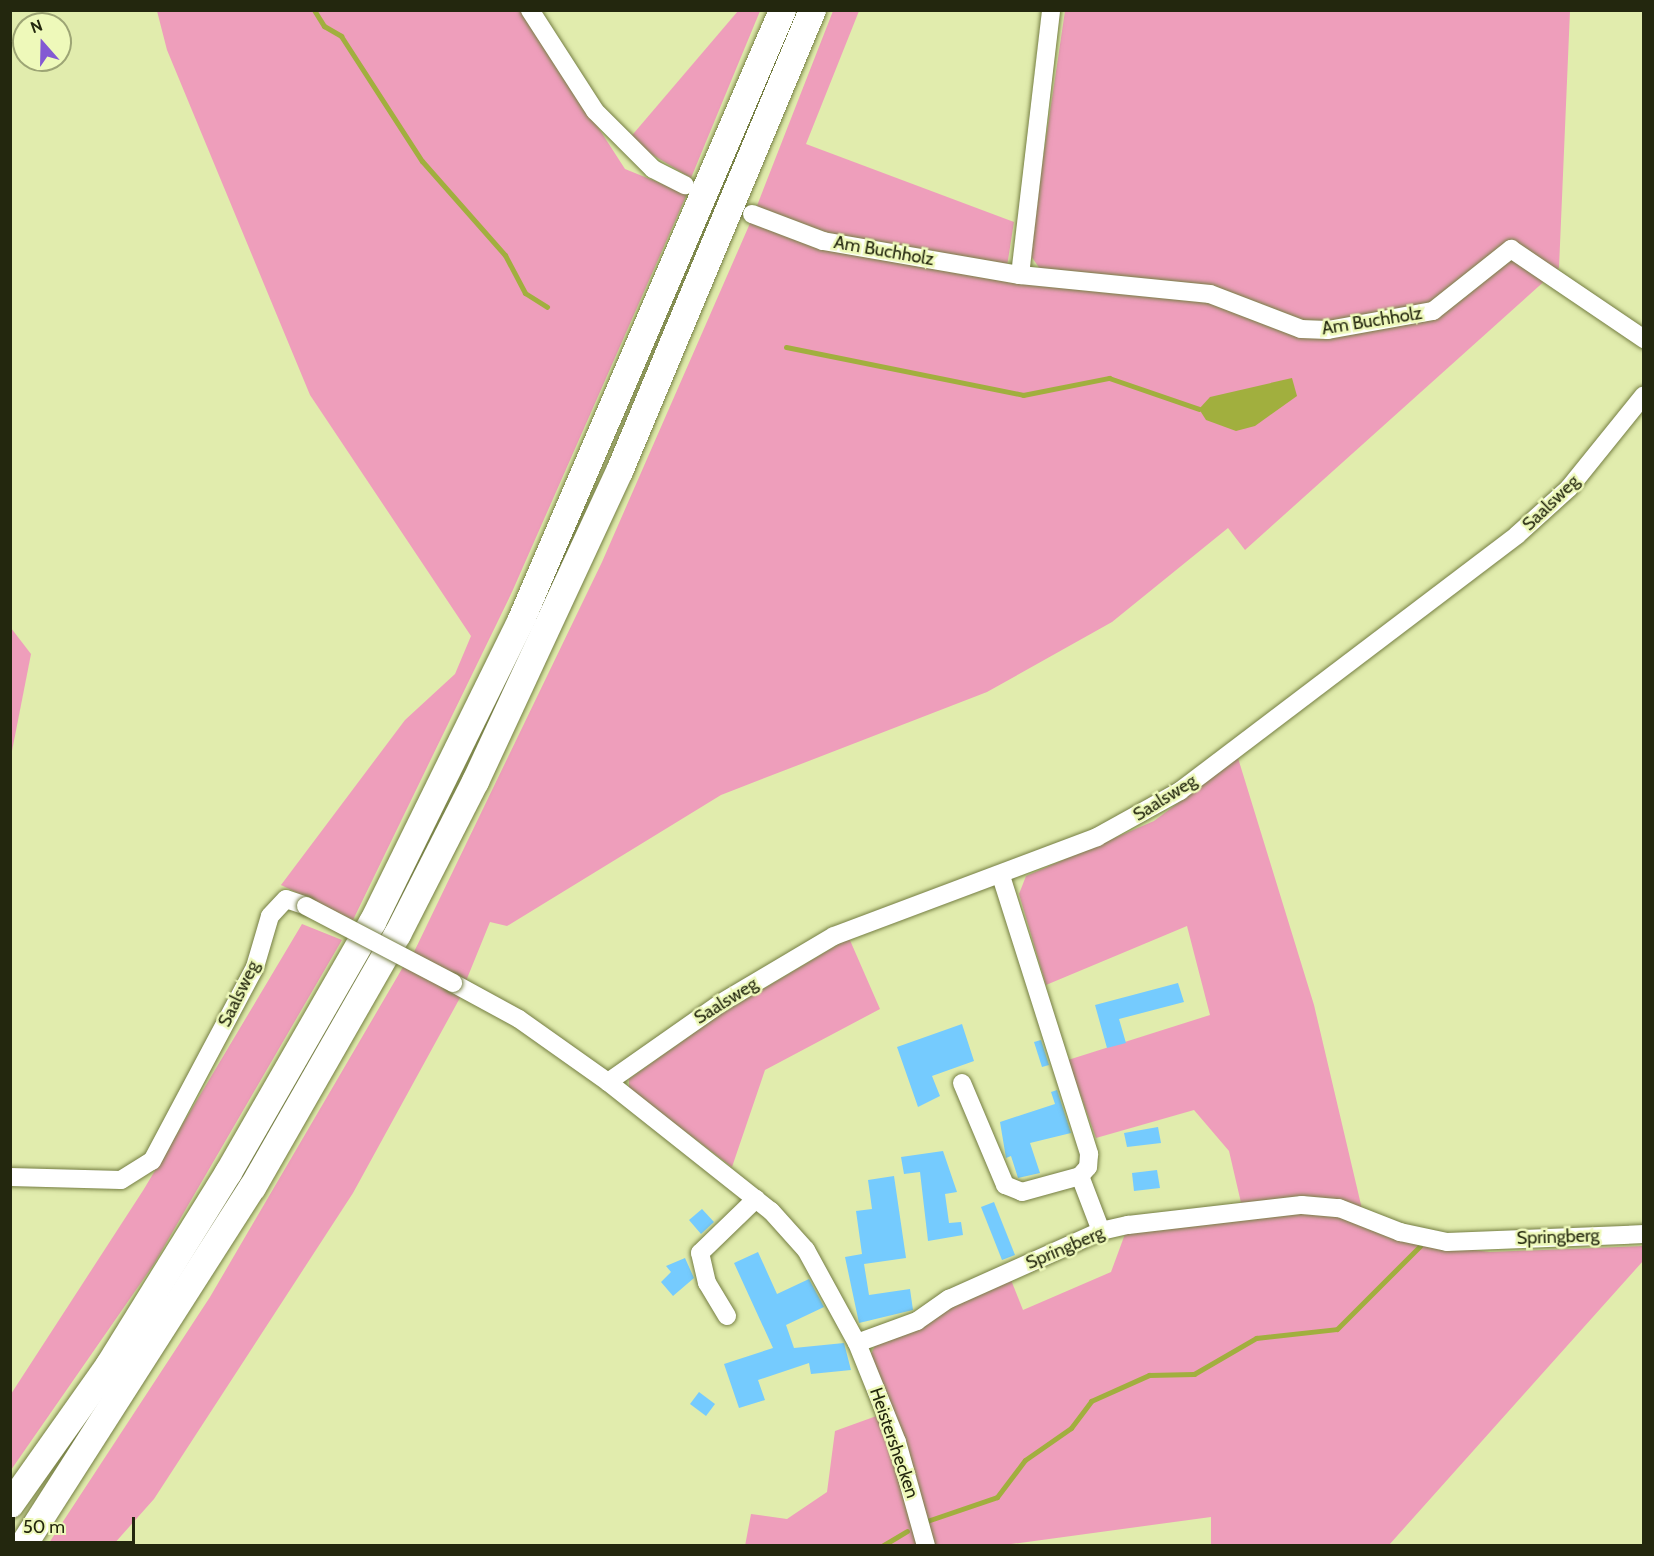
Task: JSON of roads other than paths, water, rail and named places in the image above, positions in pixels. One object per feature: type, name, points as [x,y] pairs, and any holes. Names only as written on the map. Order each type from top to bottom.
[{"type":"highway","points":[[10,1504],[109,1364],[203,1212],[372,922],[520,621],[782,10]]},
{"type":"highway","points":[[22,1545],[252,1187],[402,925],[610,491],[812,10]]},
{"type":"street","points":[[530,10],[595,111],[653,169],[685,185]]},
{"type":"street","points":[[1020,275],[1051,10]]},
{"type":"street","name":"Am Buchholz","points":[[752,214],[823,241],[1020,275],[1210,294],[1301,329],[1328,330],[1433,311],[1511,249],[1644,339]]},
{"type":"street","name":"Saalsweg","points":[[10,1178],[121,1180],[152,1161],[255,967],[270,916],[286,899],[306,906],[519,1019],[610,1084],[721,1003],[834,936],[1000,876],[1148,811],[1289,710],[1517,535],[1569,488],[1644,395]]},
{"type":"street","points":[[962,1083],[1005,1185],[1022,1192],[1080,1176],[1088,1167],[1089,1154],[1000,876]]},
{"type":"street","points":[[610,1084],[756,1199],[806,1250],[857,1343]]},
{"type":"street","points":[[1080,1176],[1101,1231]]},
{"type":"street","points":[[727,1316],[707,1283],[700,1253],[756,1199]]},
{"type":"street","name":"Springberg","points":[[857,1343],[917,1321],[949,1299],[1101,1231],[1302,1205],[1339,1208],[1400,1232],[1447,1242],[1644,1234]]},
{"type":"street","name":"Heistershecken","points":[[857,1343],[897,1442],[926,1545]]},
{"type":"waterway","points":[[314,10],[324,26],[341,36],[422,161],[505,255],[525,293],[547,307]]},
{"type":"waterway","points":[[786,347],[1023,395],[1109,378],[1199,409]]},
{"type":"waterway","points":[[927,1521],[997,1497],[1025,1460],[1071,1428],[1091,1401],[1149,1375],[1194,1374],[1256,1338],[1337,1329],[1420,1246]]},
{"type":"waterway","points":[[882,1546],[907,1531]]}]
